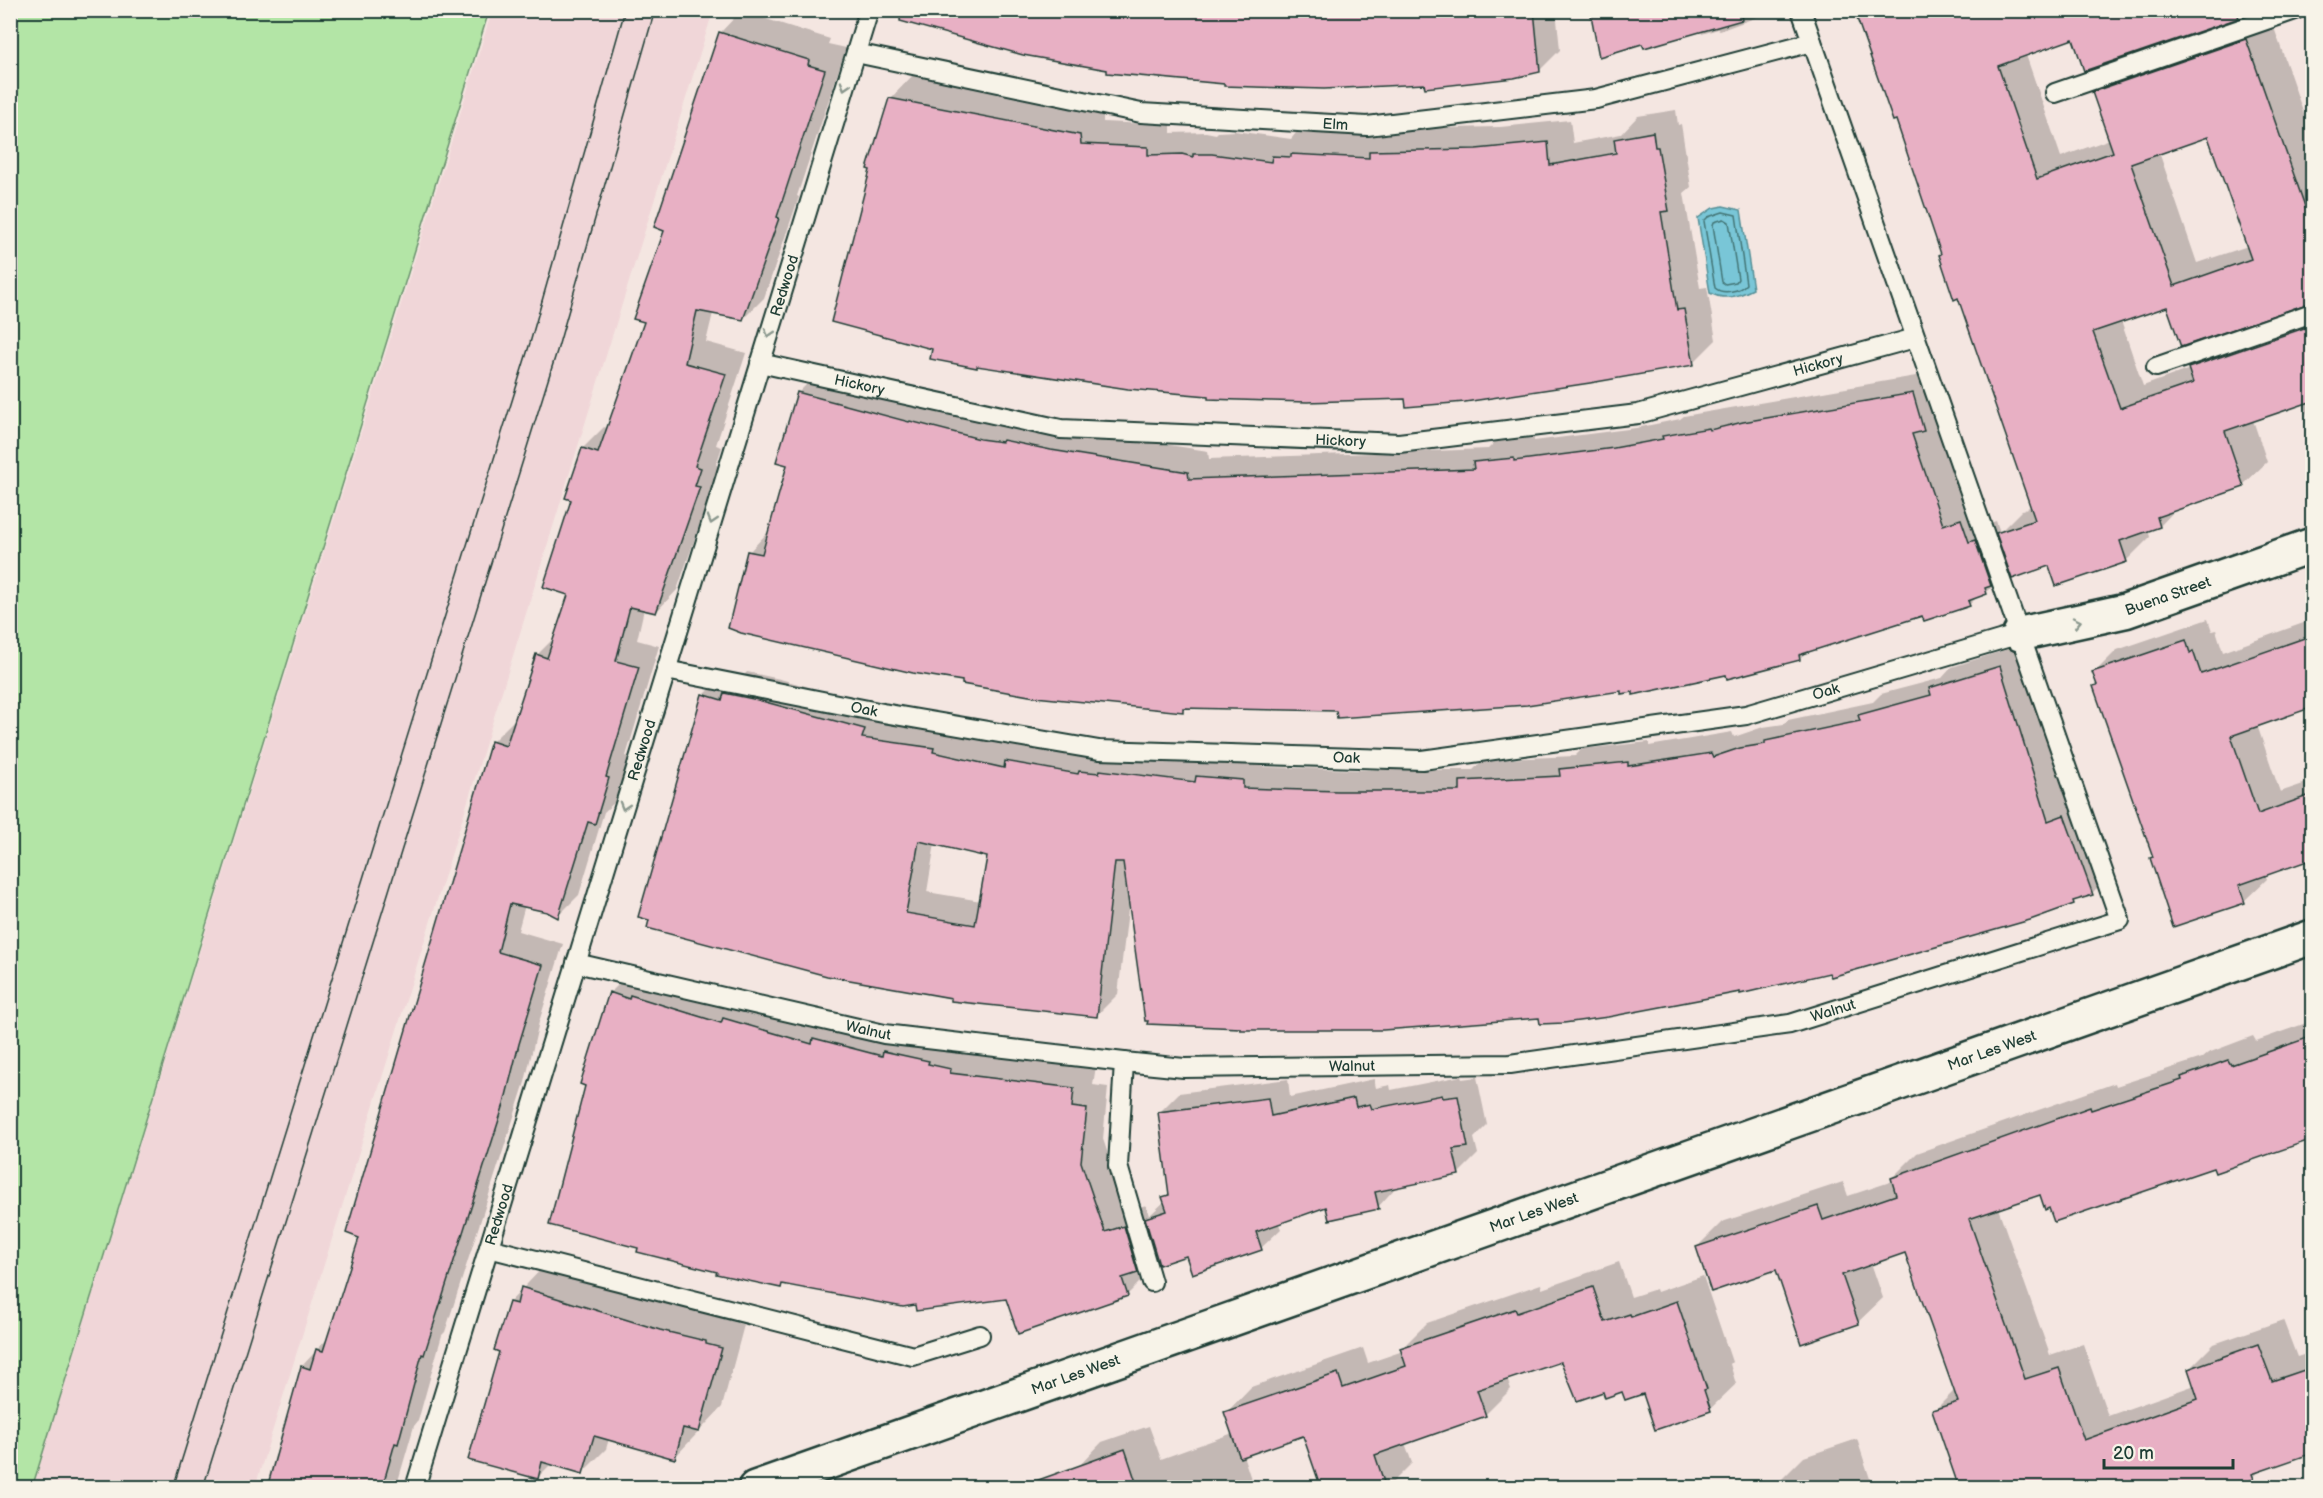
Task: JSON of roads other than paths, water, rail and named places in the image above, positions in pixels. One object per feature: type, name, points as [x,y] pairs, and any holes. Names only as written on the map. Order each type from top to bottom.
[{"type":"street","name":"Buena Street","points":[[2020,634],[2146,604],[2313,545]]},
{"type":"street","name":"Mar Les West","points":[[755,1488],[2313,937]]},
{"type":"lane","name":"Redwood","points":[[415,1488],[868,10]]},
{"type":"lane","points":[[1801,10],[2020,634]]},
{"type":"lane","points":[[2055,93],[2295,10]]},
{"type":"lane","name":"Elm","points":[[856,52],[1141,113],[1367,126],[1596,99],[1812,42]]},
{"type":"lane","points":[[2156,367],[2313,313]]},
{"type":"lane","name":"Hickory","points":[[760,363],[1061,429],[1399,443],[1638,414],[1915,338]]},
{"type":"lane","name":"Oak","points":[[666,670],[884,713],[1099,750],[1422,760],[1746,715],[2020,634]]},
{"type":"lane","name":"Walnut","points":[[576,963],[884,1034],[1184,1068],[1510,1064],[1790,1024],[2120,920],[2020,634]]},
{"type":"lane","points":[[1125,1062],[1118,1166],[1152,1282]]},
{"type":"lane","points":[[489,1248],[913,1356],[980,1335]]},
{"type":"water","points":[[1723,206],[1741,210],[1753,289],[1727,297],[1710,293],[1698,218],[1713,208]]},
{"type":"tram line","points":[[173,1488],[530,343],[625,10]]},
{"type":"tram line","points":[[203,1488],[557,351],[655,10]]}]
